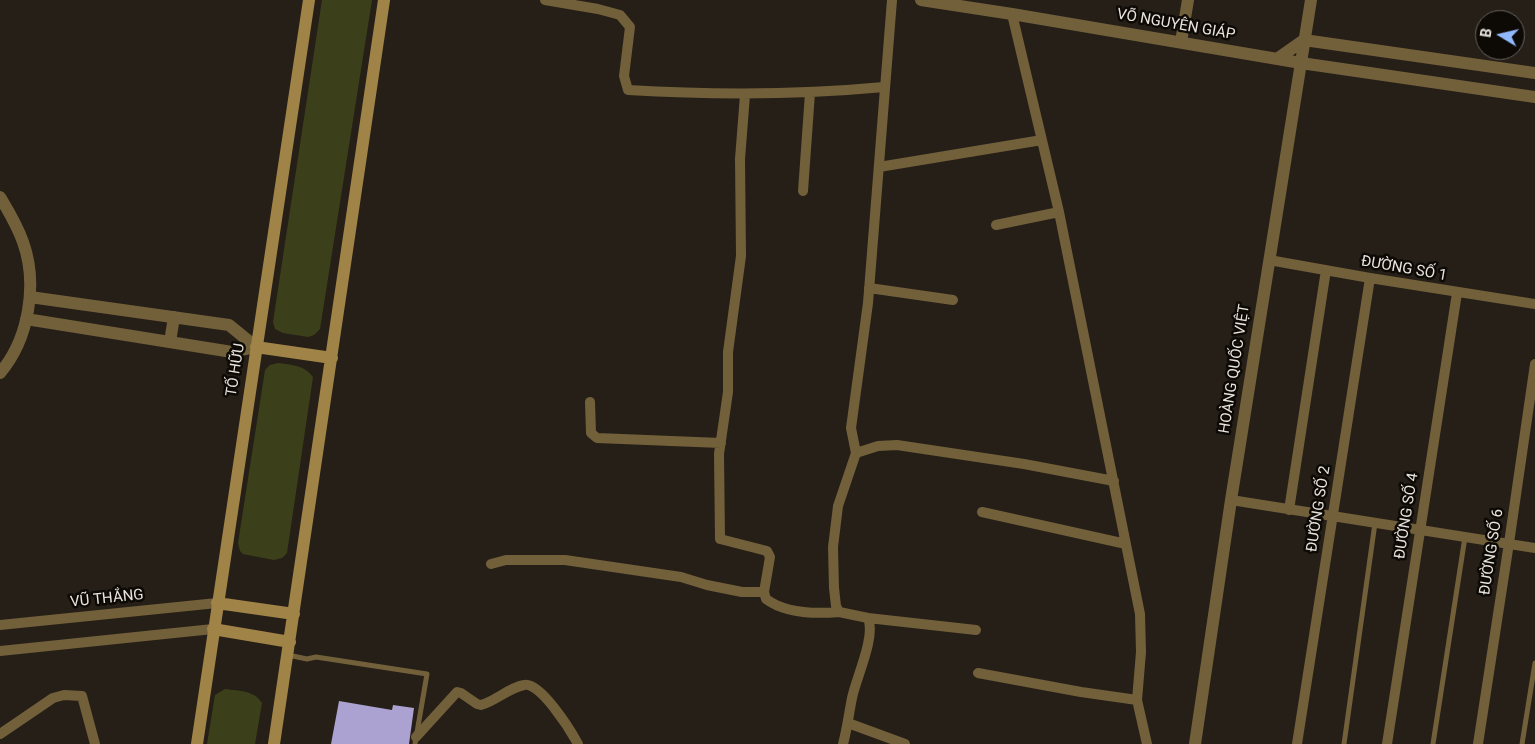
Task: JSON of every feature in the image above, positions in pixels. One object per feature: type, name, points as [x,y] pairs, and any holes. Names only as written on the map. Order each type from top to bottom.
[{"type":"main road","name":"TỐ HỮU","points":[[197,744],[309,0]]},
{"type":"main road","points":[[274,744],[384,0]]},
{"type":"main road","points":[[256,347],[332,358]]},
{"type":"main road","points":[[217,603],[294,614]]},
{"type":"main road","points":[[213,629],[290,642]]},
{"type":"street","points":[[545,0],[598,9],[620,15],[630,27],[624,76],[628,90],[745,95],[810,93],[884,87]]},
{"type":"street","points":[[839,612],[836,606],[834,588],[833,547],[838,506],[856,453],[851,428],[869,288],[892,0]]},
{"type":"street","name":"VÕ NGUYÊN GIÁP","points":[[921,0],[1301,63],[1535,97]]},
{"type":"street","points":[[1181,42],[1188,0]]},
{"type":"street","name":"HOÀNG QUỐC VIỆT","points":[[1195,744],[1230,500],[1311,0]]},
{"type":"street","points":[[1012,14],[1059,212],[1140,614],[1141,652],[1137,700],[1147,744]]},
{"type":"street","points":[[1277,59],[1304,40],[1535,73]]},
{"type":"street","points":[[803,191],[810,93]]},
{"type":"street","points":[[745,95],[740,159],[741,256],[728,352],[728,392],[719,454],[720,539],[767,551],[770,557],[764,592],[766,599],[782,608],[812,613],[839,612],[868,618],[976,630]]},
{"type":"street","points":[[879,167],[1042,140]]},
{"type":"street","points":[[0,198],[14,219],[24,244],[30,270],[30,297],[26,319],[18,344],[0,373]]},
{"type":"street","points":[[996,225],[1059,212]]},
{"type":"street","name":"ĐƯỜNG SỐ 1","points":[[1269,260],[1457,293],[1535,304]]},
{"type":"street","points":[[1289,510],[1326,270]]},
{"type":"street","name":"ĐƯỜNG SỐ 2","points":[[1297,744],[1370,278]]},
{"type":"street","points":[[869,288],[953,300]]},
{"type":"street","name":"ĐƯỜNG SỐ 4","points":[[1387,744],[1457,293]]},
{"type":"street","points":[[30,297],[229,325],[256,347]]},
{"type":"street","points":[[85,329],[89,305]]},
{"type":"street","points":[[170,342],[174,317]]},
{"type":"street","points":[[26,319],[232,352],[256,347]]},
{"type":"street","name":"ĐƯỜNG SỐ 6","points":[[1478,744],[1535,364]]},
{"type":"street","points":[[590,402],[592,433],[597,438],[721,442]]},
{"type":"street","points":[[856,453],[878,446],[897,445],[1024,464],[1114,481]]},
{"type":"street","points":[[1230,500],[1535,548]]},
{"type":"street","points":[[982,512],[1126,544]]},
{"type":"street","points":[[491,564],[506,560],[565,560],[681,577],[707,585],[742,592],[764,592]]},
{"type":"street","name":"VŨ THẮNG","points":[[0,625],[217,603]]},
{"type":"street","points":[[843,744],[852,697],[865,654],[870,623],[868,618]]},
{"type":"street","points":[[0,651],[213,629]]},
{"type":"street","points":[[978,673],[1137,700]]},
{"type":"street","points":[[415,741],[457,692],[461,692],[481,705],[514,688],[528,684],[548,701],[565,721],[578,744]]},
{"type":"street","points":[[0,734],[53,698],[64,695],[82,696],[95,744]]},
{"type":"street","points":[[848,723],[905,744]]},
{"type":"lane","points":[[1344,744],[1375,523]]},
{"type":"lane","points":[[1432,744],[1465,537]]},
{"type":"lane","points":[[288,655],[307,659],[316,657],[427,674],[415,741]]},
{"type":"lane","points":[[1522,744],[1535,663]]},
{"type":"green space","points":[[322,0],[372,0],[320,329],[314,335],[308,337],[283,333],[275,329],[273,322]]},
{"type":"green space","points":[[278,363],[302,368],[313,377],[287,553],[282,558],[274,560],[243,554],[238,543],[265,370],[270,365]]},
{"type":"green space","points":[[225,689],[250,693],[262,703],[255,744],[207,744],[215,695]]},
{"type":"building","points":[[339,701],[392,710],[393,705],[414,708],[409,744],[331,744]]}]
